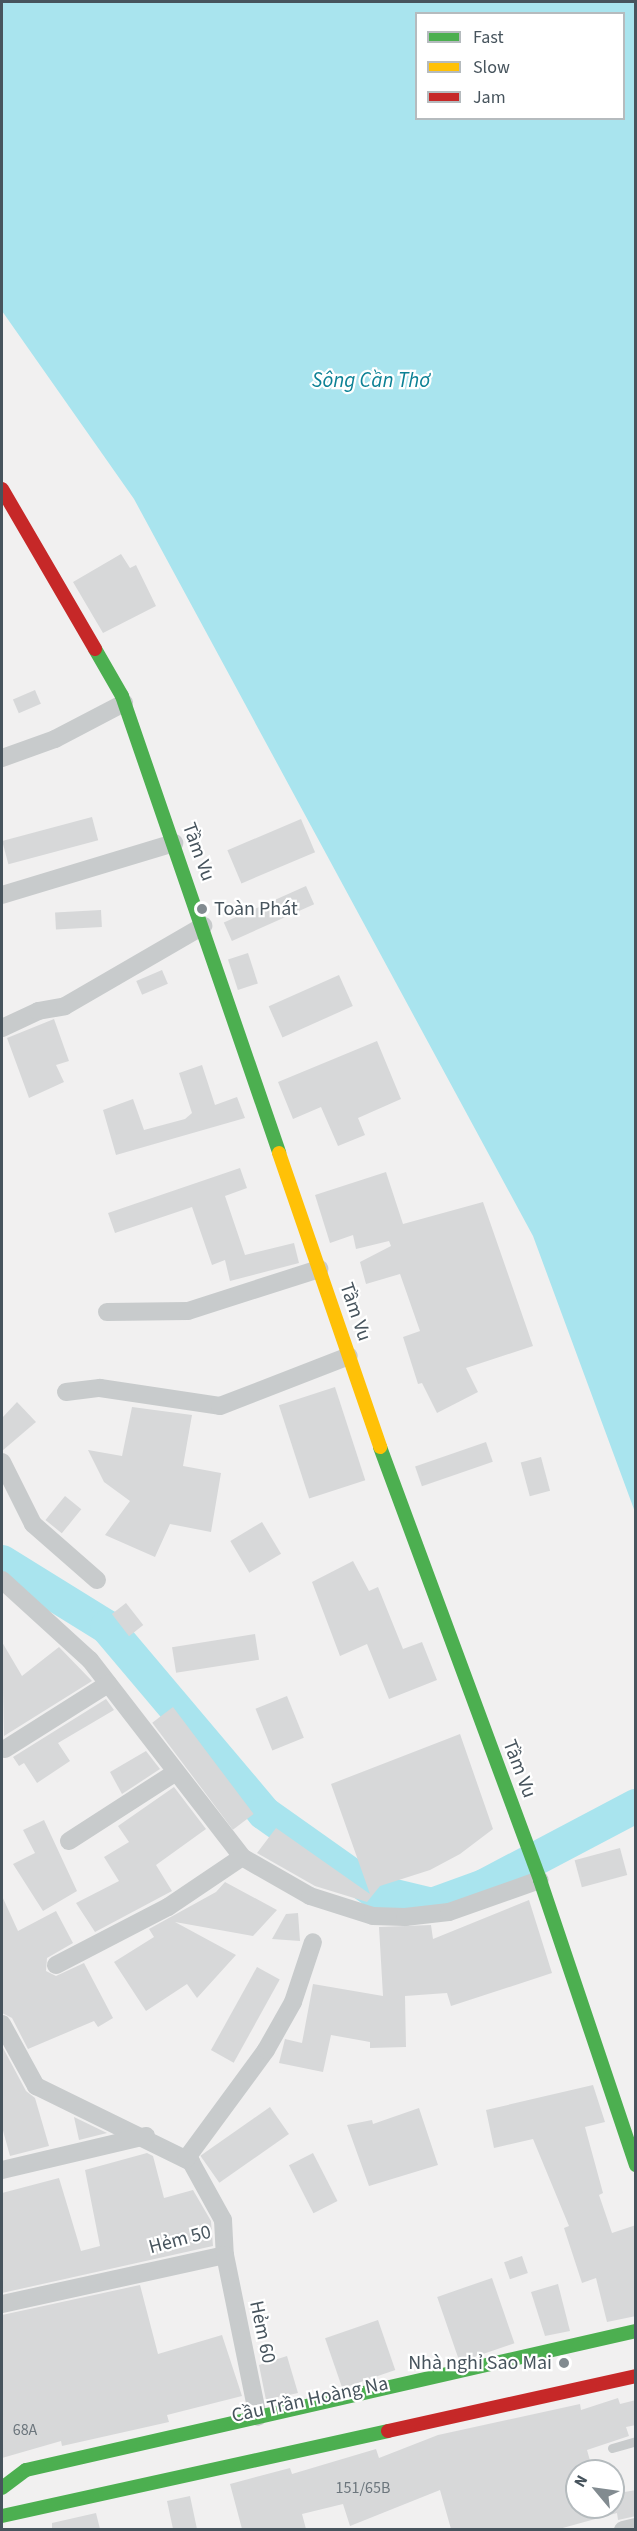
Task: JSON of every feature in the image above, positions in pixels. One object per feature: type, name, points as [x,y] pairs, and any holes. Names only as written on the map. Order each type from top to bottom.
[{"type":"main road","name":"Tầm Vu","points":[[2,489],[9,520],[124,703],[203,926],[420,1564],[540,1879],[636,2164]]},
{"type":"main road","points":[[2,2488],[26,2470],[636,2331]]},
{"type":"main road","points":[[3,2516],[636,2376]]},
{"type":"main road","name":"Cầu Trần Hoàng Na","points":[[2,2488],[495,2379]]},
{"type":"main road","points":[[3,2516],[35,2522],[636,2385]]},
{"type":"street","points":[[2,758],[56,740],[124,703]]},
{"type":"street","points":[[2,895],[174,843]]},
{"type":"street","points":[[2,1028],[38,1011],[65,1006],[203,926]]},
{"type":"street","points":[[107,1312],[188,1311],[319,1269]]},
{"type":"street","points":[[66,1392],[100,1388],[219,1406],[349,1356]]},
{"type":"street","points":[[2,1462],[33,1524],[97,1580]]},
{"type":"street","points":[[2,1580],[41,1611],[108,1684],[242,1857],[310,1896],[373,1916],[449,1912],[540,1879]]},
{"type":"street","points":[[5,1749],[108,1684]]},
{"type":"street","points":[[69,1841],[176,1772]]},
{"type":"street","points":[[56,1965],[168,1907],[242,1857]]},
{"type":"street","points":[[186,2159],[266,2050],[292,2002],[313,1942]]},
{"type":"street","name":"Hẻm 50","points":[[2,2024],[36,2086],[146,2136],[186,2159],[207,2186],[222,2220],[225,2255],[2,2304]]},
{"type":"street","points":[[2,2170],[146,2136]]},
{"type":"street","name":"Hẻm 60","points":[[225,2255],[258,2417]]},
{"type":"street","points":[[623,2529],[636,2527]]},
{"type":"lane","points":[[612,2448],[636,2441]]},
{"type":"water","name":"Sông Cần Thơ","points":[[2,2],[635,2],[635,1512],[533,1236],[134,499],[2,311]]},
{"type":"building","points":[[121,554],[130,568],[136,565],[156,606],[103,633],[73,582]]},
{"type":"building","points":[[35,690],[41,704],[19,713],[13,699]]},
{"type":"building","points":[[92,817],[98,840],[8,864],[2,841]]},
{"type":"building","points":[[301,819],[315,852],[241,883],[227,850]]},
{"type":"building","points":[[306,886],[314,904],[232,941],[224,923]]},
{"type":"building","points":[[101,910],[102,927],[56,929],[55,912]]},
{"type":"building","points":[[248,953],[258,983],[238,990],[228,959]]},
{"type":"building","points":[[162,970],[168,984],[142,995],[136,981]]},
{"type":"building","points":[[339,975],[353,1006],[282,1037],[269,1006]]},
{"type":"building","points":[[54,1019],[69,1061],[56,1065],[64,1082],[29,1098],[7,1038]]},
{"type":"building","points":[[377,1041],[401,1099],[358,1118],[365,1135],[338,1146],[321,1107],[293,1119],[278,1082]]},
{"type":"building","points":[[202,1065],[215,1105],[237,1097],[245,1118],[116,1155],[103,1110],[133,1099],[144,1130],[185,1119],[192,1113],[179,1073]]},
{"type":"building","points":[[240,1168],[247,1188],[225,1196],[245,1255],[294,1243],[299,1263],[230,1281],[225,1260],[212,1265],[192,1207],[115,1233],[108,1213]]},
{"type":"building","points":[[386,1172],[403,1224],[483,1202],[533,1346],[466,1368],[478,1392],[437,1413],[422,1383],[418,1384],[403,1337],[420,1331],[400,1274],[366,1284],[360,1262],[391,1246],[389,1241],[356,1249],[353,1235],[330,1243],[315,1195]]},
{"type":"building","points":[[335,1387],[365,1480],[309,1498],[279,1405]]},
{"type":"building","points":[[17,1402],[36,1422],[2,1451],[2,1418]]},
{"type":"building","points":[[132,1407],[192,1415],[183,1466],[221,1473],[211,1532],[170,1524],[155,1557],[105,1535],[130,1501],[104,1482],[88,1450],[122,1456]]},
{"type":"building","points":[[486,1442],[493,1462],[422,1486],[415,1466]]},
{"type":"building","points":[[541,1457],[550,1491],[530,1496],[521,1462]]},
{"type":"building","points":[[65,1496],[81,1509],[62,1533],[45,1520]]},
{"type":"building","points":[[262,1522],[281,1554],[249,1573],[230,1541]]},
{"type":"building","points":[[353,1561],[369,1591],[378,1587],[403,1649],[422,1642],[437,1680],[389,1699],[367,1644],[340,1656],[312,1582]]},
{"type":"building","points":[[126,1603],[143,1625],[129,1636],[112,1614]]},
{"type":"building","points":[[255,1634],[259,1660],[176,1673],[172,1647]]},
{"type":"building","points":[[2,1642],[22,1676],[59,1647],[92,1681],[4,1736]]},
{"type":"building","points":[[287,1696],[304,1738],[272,1750],[255,1709]]},
{"type":"building","points":[[106,1699],[114,1710],[58,1743],[70,1761],[37,1783],[24,1763],[19,1766],[13,1757]]},
{"type":"building","points":[[173,1707],[254,1814],[233,1830],[152,1723]]},
{"type":"building","points":[[460,1734],[493,1829],[460,1854],[430,1870],[380,1886],[367,1902],[315,1886],[257,1853],[276,1828],[370,1894],[331,1784]]},
{"type":"building","points":[[146,1751],[160,1769],[122,1794],[110,1772]]},
{"type":"building","points":[[174,1787],[206,1829],[156,1865],[172,1891],[95,1932],[76,1903],[119,1881],[104,1857],[129,1842],[118,1826]]},
{"type":"building","points":[[44,1820],[77,1891],[43,1911],[13,1864],[35,1853],[23,1830]]},
{"type":"building","points":[[620,1848],[627,1875],[582,1887],[575,1860]]},
{"type":"building","points":[[225,1882],[277,1910],[253,1936],[175,1922],[236,1955],[197,1998],[187,1984],[146,2011],[114,1962],[154,1937],[149,1929],[216,1892]]},
{"type":"building","points":[[2,1896],[18,1931],[56,1911],[73,1943],[47,1958],[46,1971],[56,1976],[84,1963],[113,2018],[98,2027],[94,2021],[28,2049],[12,2018],[2,2013]]},
{"type":"building","points":[[529,1900],[552,1973],[451,2006],[447,1993],[405,1996],[406,2047],[370,2048],[370,2042],[331,2035],[323,2072],[279,2063],[285,2039],[302,2043],[313,1984],[383,1996],[379,1927],[431,1925],[433,1939]]},
{"type":"building","points":[[298,1913],[300,1941],[272,1939],[286,1914]]},
{"type":"building","points":[[257,1967],[280,1980],[234,2063],[211,2050]]},
{"type":"building","points":[[2,2046],[26,2091],[35,2098],[49,2146],[10,2156],[2,2127]]},
{"type":"building","points":[[593,2085],[605,2122],[585,2127],[603,2193],[599,2195],[612,2233],[636,2225],[636,2316],[607,2322],[596,2278],[582,2283],[564,2228],[569,2226],[533,2139],[494,2148],[486,2110]]},
{"type":"building","points":[[270,2107],[289,2134],[219,2183],[200,2156]]},
{"type":"building","points":[[419,2108],[438,2165],[369,2186],[347,2125],[372,2120],[373,2124]]},
{"type":"building","points":[[74,2117],[107,2133],[79,2140]]},
{"type":"building","points":[[147,2153],[153,2156],[164,2198],[193,2190],[211,2221],[213,2246],[2,2293],[2,2193],[59,2178],[81,2251],[100,2246],[85,2170]]},
{"type":"building","points":[[313,2153],[338,2201],[313,2213],[289,2165]]},
{"type":"building","points":[[522,2256],[528,2273],[510,2279],[504,2262]]},
{"type":"building","points":[[492,2278],[514,2343],[460,2362],[437,2297]]},
{"type":"building","points":[[558,2284],[570,2331],[545,2336],[531,2292]]},
{"type":"building","points":[[140,2285],[158,2354],[222,2335],[242,2396],[167,2415],[169,2422],[62,2446],[61,2441],[2,2458],[2,2315]]},
{"type":"building","points":[[378,2320],[395,2370],[342,2388],[325,2338]]},
{"type":"building","points":[[287,2356],[298,2393],[266,2400],[259,2365]]},
{"type":"building","points":[[618,2398],[620,2404],[636,2400],[636,2425],[626,2427],[629,2436],[587,2450],[590,2459],[565,2459],[565,2519],[595,2519],[559,2529],[451,2529],[440,2490],[350,2526],[343,2504],[302,2514],[306,2529],[242,2529],[230,2484],[290,2468],[292,2474],[376,2449],[379,2458],[438,2435],[580,2404],[581,2410]]},
{"type":"building","points":[[636,2490],[636,2516],[625,2518],[625,2492]]},
{"type":"building","points":[[190,2496],[197,2529],[173,2529],[167,2501]]},
{"type":"building","points":[[96,2513],[100,2529],[52,2529],[52,2523]]},
{"type":"waterway","points":[[2,1562],[107,1627],[264,1813],[374,1891],[432,1905],[484,1886],[636,1806]]},
{"type":"traffic: fast","points":[[95,649],[122,696],[279,1153]]},
{"type":"traffic: fast","points":[[380,1447],[540,1880],[636,2165]]},
{"type":"traffic: fast","points":[[2,2488],[26,2470],[636,2331]]},
{"type":"traffic: fast","points":[[2,2516],[388,2431]]},
{"type":"traffic: slow","points":[[279,1153],[380,1447]]},
{"type":"traffic: jam","points":[[2,489],[95,649]]},
{"type":"traffic: jam","points":[[388,2431],[636,2376]]},
{"type":"place","name":"Toàn Phát","points":[[202,909]]},
{"type":"place","name":"Nhà nghỉ Sao Mai","points":[[564,2363]]}]
